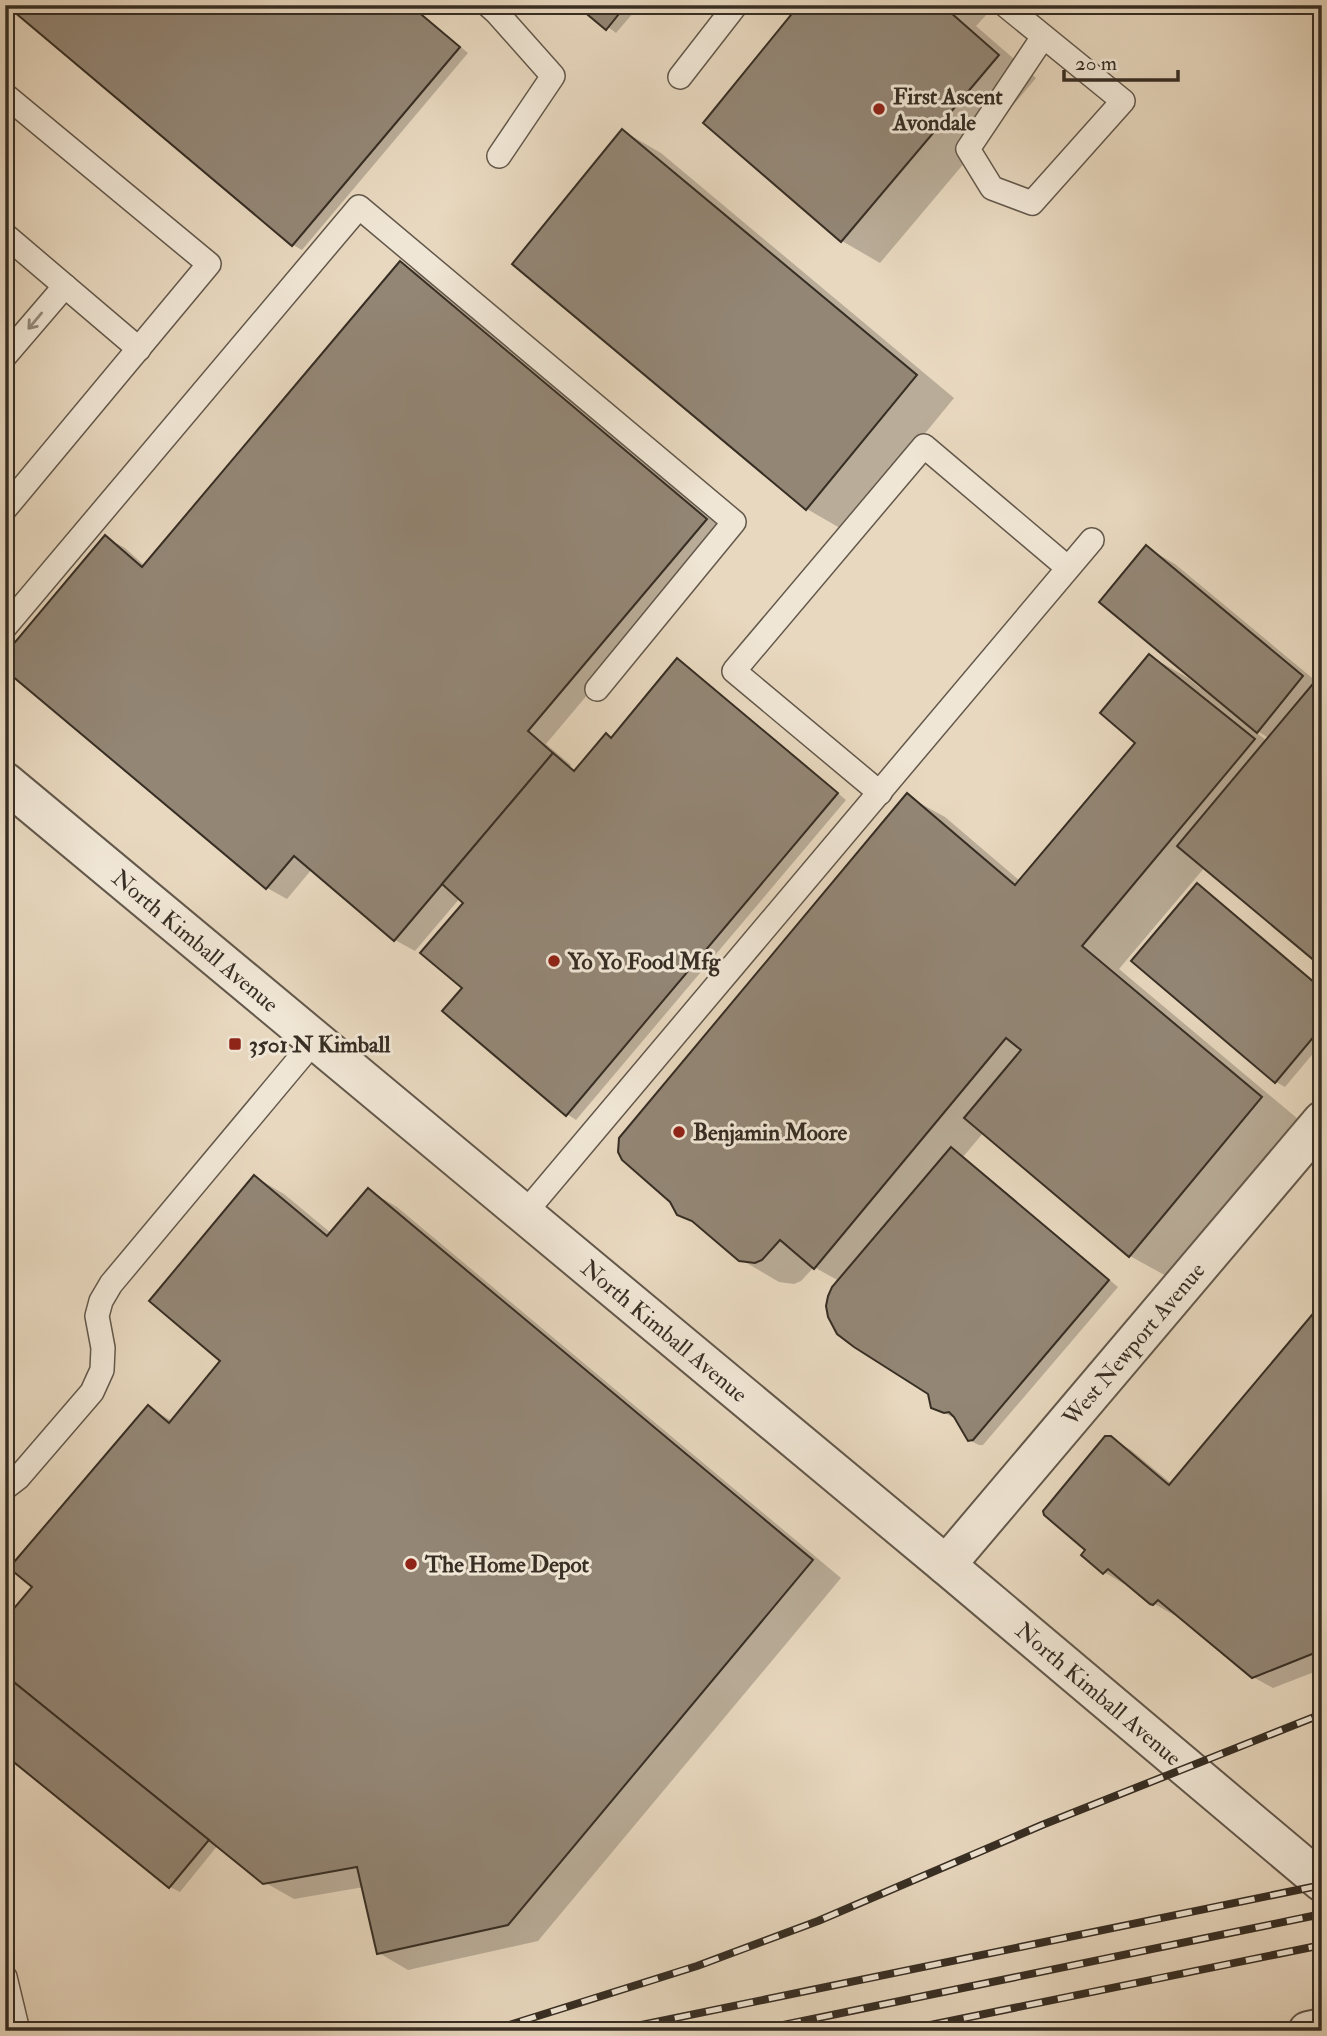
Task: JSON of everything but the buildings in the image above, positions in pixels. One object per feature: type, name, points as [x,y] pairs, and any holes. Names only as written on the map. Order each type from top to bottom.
[{"type":"street","name":"North Kimball Avenue","points":[[5,782],[946,1565],[1322,1882]]},
{"type":"street","name":"West Newport Avenue","points":[[946,1565],[1322,1121]]},
{"type":"street","points":[[1308,2031],[1322,2028]]},
{"type":"lane","points":[[488,5],[554,76],[499,156]]},
{"type":"lane","points":[[680,77],[736,5]]},
{"type":"lane","points":[[1005,5],[1123,101],[1032,203],[992,188],[968,149],[1043,37]]},
{"type":"lane","points":[[5,95],[209,264],[5,509]]},
{"type":"lane","points":[[5,627],[359,207],[734,522],[597,689]]},
{"type":"lane","points":[[5,235],[139,349]]},
{"type":"lane","points":[[5,356],[65,286]]},
{"type":"lane","points":[[880,793],[734,671],[924,446],[1068,568]]},
{"type":"lane","points":[[524,1214],[1092,540]]},
{"type":"lane","points":[[5,1488],[18,1478],[92,1392],[102,1370],[103,1348],[97,1316],[101,1301],[111,1283],[315,1040]]},
{"type":"lane","points":[[5,1977],[18,2031]]},
{"type":"railway","points":[[490,2031],[697,1966],[818,1921],[1042,1825],[1322,1714]]},
{"type":"railway","points":[[612,2031],[1322,1885]]},
{"type":"railway","points":[[754,2031],[1322,1914]]},
{"type":"railway","points":[[901,2031],[1322,1945]]},
{"type":"place","name":"First Ascent Avondale","points":[[879,109]]},
{"type":"place","name":"Yo Yo Food Mfg","points":[[554,961]]},
{"type":"place","name":"3501 N Kimball","points":[[235,1044]]},
{"type":"place","name":"Benjamin Moore","points":[[679,1132]]},
{"type":"place","name":"The Home Depot","points":[[411,1564]]}]
